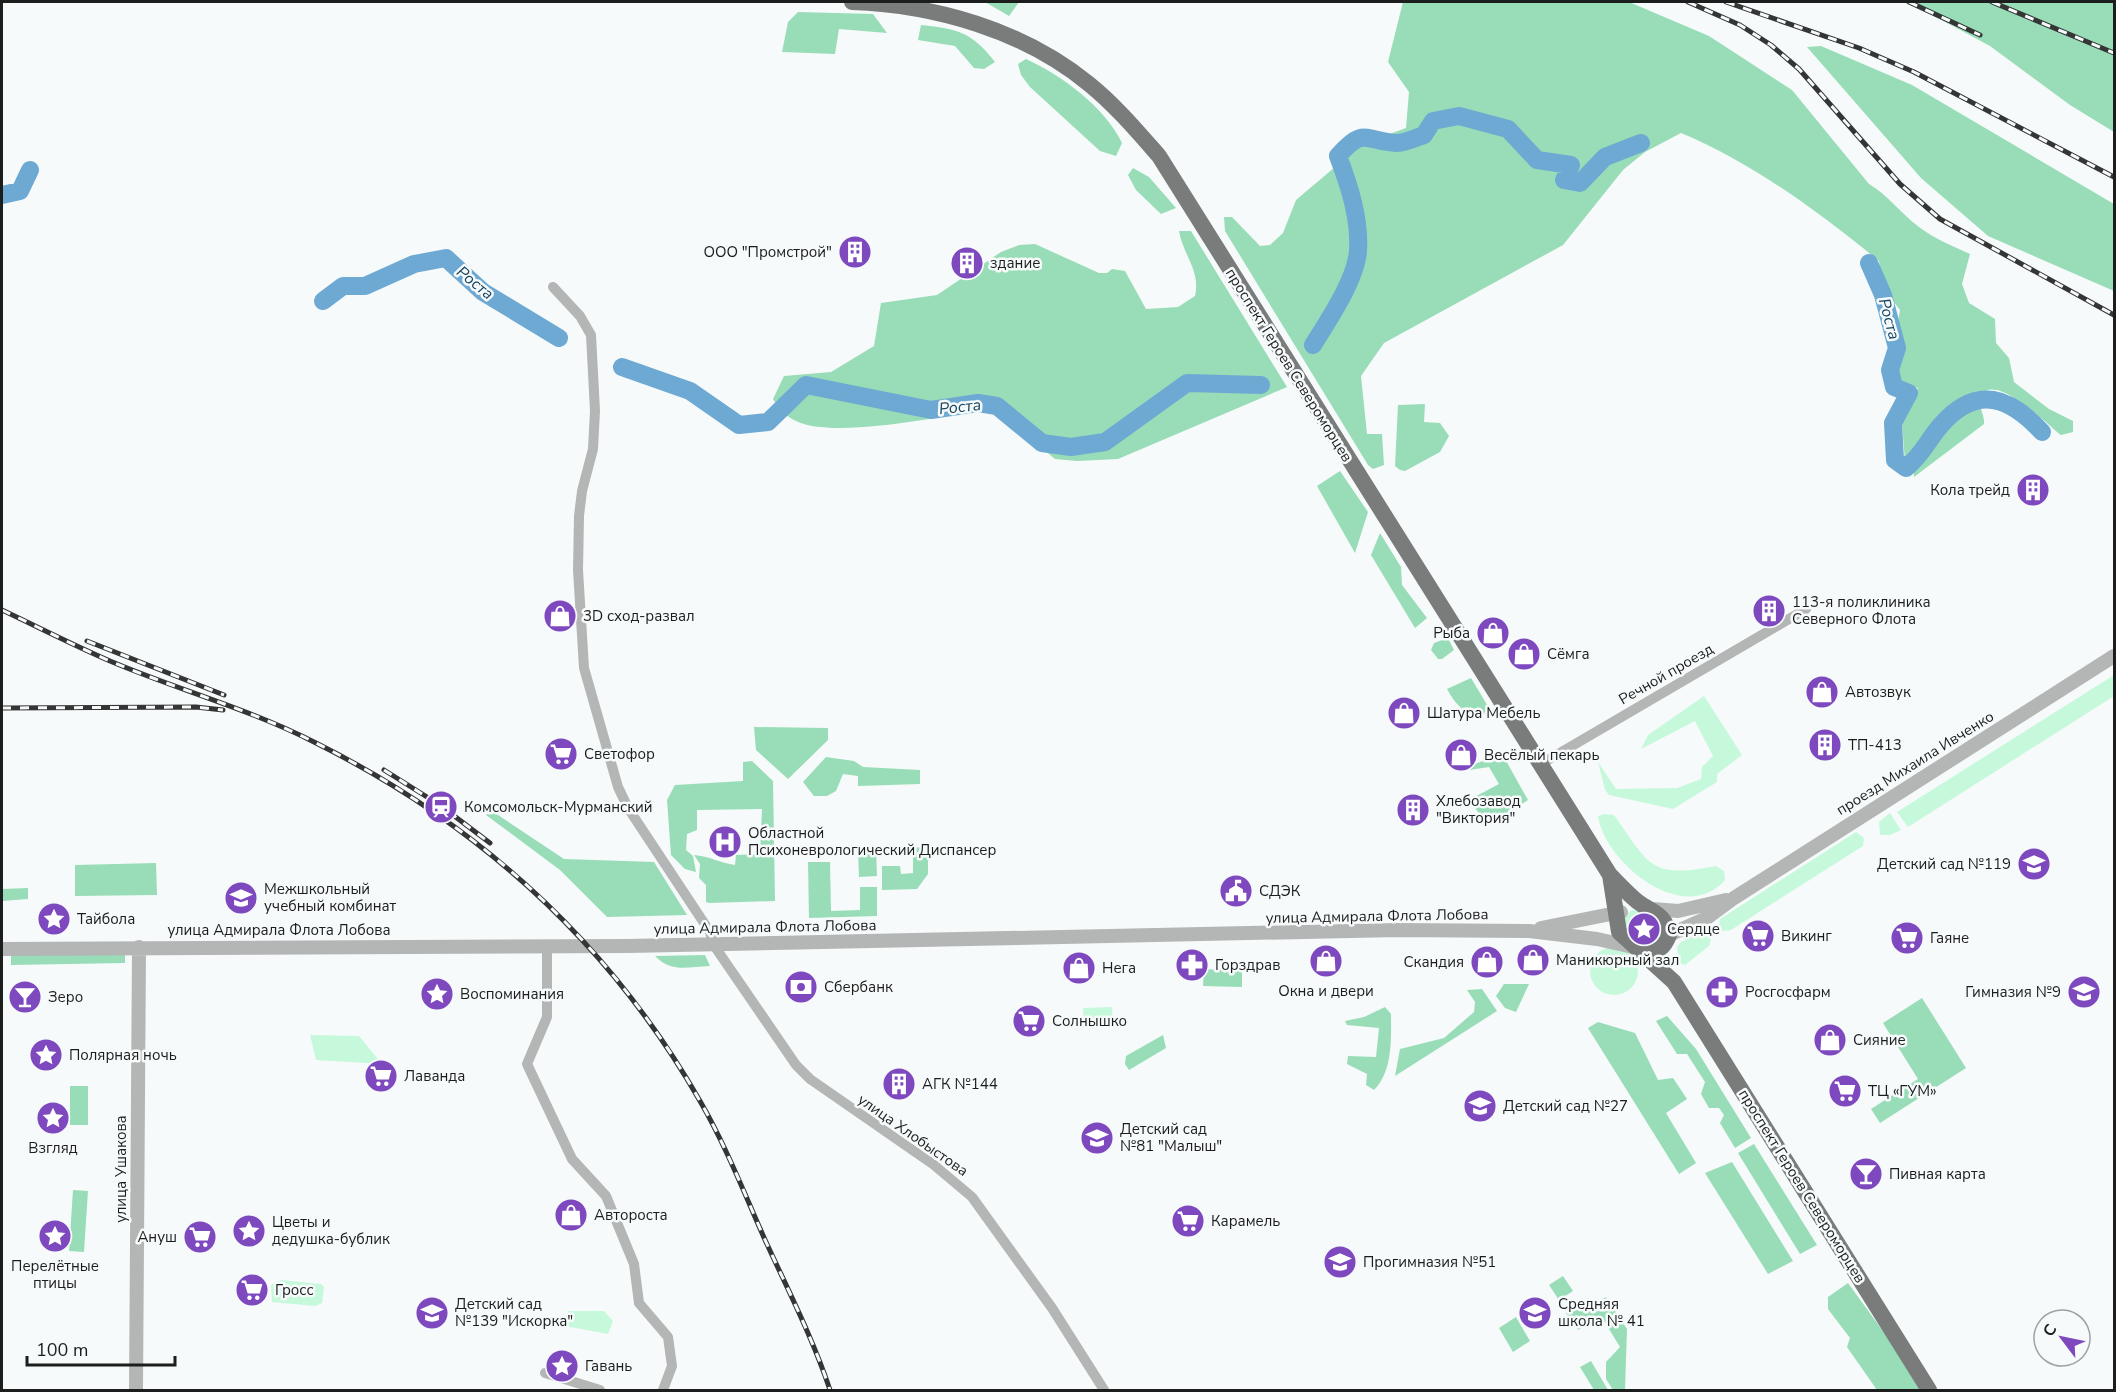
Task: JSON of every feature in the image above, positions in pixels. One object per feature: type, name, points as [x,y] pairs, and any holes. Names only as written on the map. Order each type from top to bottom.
[{"type":"main road","name":"проспект Героев Североморцев","points":[[852,2],[919,7],[992,30],[1036,49],[1089,83],[1122,114],[1159,156],[1610,875],[1668,925],[1674,982]]},
{"type":"main road","name":"проспект Героев Североморцев","points":[[1610,875],[1619,932],[1674,982],[1929,1390]]},
{"type":"main road","points":[[1618,915],[1646,907]]},
{"type":"main road","points":[[1637,950],[1655,952],[1668,939]]},
{"type":"street","name":"улица Хлобыстова","points":[[553,287],[580,316],[591,335],[596,411],[593,449],[581,499],[578,570],[584,668],[618,787],[628,808],[710,932],[713,944],[796,1065],[810,1079],[934,1165],[972,1197],[1052,1308],[1104,1390]]},
{"type":"street","name":"Речной проезд","points":[[1541,764],[1806,609]]},
{"type":"street","name":"проезд Михаила Ивченко","points":[[1668,939],[1707,918],[1734,898],[2115,656]]},
{"type":"street","points":[[1646,907],[1678,911],[1734,898]]},
{"type":"street","name":"улица Адмирала Флота Лобова","points":[[1529,931],[1618,915]]},
{"type":"street","name":"улица Адмирала Флота Лобова","points":[[2,949],[547,946],[1385,931],[1529,931],[1586,938],[1637,950]]},
{"type":"street","points":[[547,946],[547,1017],[526,1064],[572,1159],[606,1196],[634,1264],[639,1303],[668,1337],[672,1366],[663,1390]]},
{"type":"street","name":"улица Ушакова","points":[[136,1390],[139,947]]},
{"type":"street","points":[[545,1373],[600,1390]]},
{"type":"green space","points":[[985,2],[1019,2],[1009,16]]},
{"type":"green space","points":[[1403,2],[1629,2],[1709,36],[1792,90],[1869,184],[1912,222],[1937,239],[1970,254],[1962,284],[1969,303],[1995,319],[1996,343],[2009,358],[2014,382],[2049,409],[2073,421],[2073,432],[2061,435],[2022,403],[1998,390],[1988,390],[1980,399],[1984,424],[1914,477],[1912,453],[1905,461],[1902,424],[1918,388],[1900,383],[1897,366],[1902,353],[1896,333],[1900,310],[1882,287],[1879,261],[1784,190],[1734,159],[1681,133],[1645,152],[1623,170],[1563,245],[1384,343],[1361,376],[1367,434],[1382,434],[1384,465],[1373,469],[1368,465],[1225,231],[1224,217],[1232,217],[1260,246],[1270,245],[1283,233],[1296,200],[1335,167],[1351,148],[1406,128],[1409,92],[1388,62]]},
{"type":"green space","points":[[2114,2],[2114,132],[2070,105],[1990,46],[1910,3]]},
{"type":"green space","points":[[798,12],[873,14],[887,33],[839,29],[835,54],[782,52],[788,22]]},
{"type":"green space","points":[[921,25],[945,28],[971,38],[995,62],[984,69],[974,68],[955,46],[918,40]]},
{"type":"green space","points":[[1821,46],[1912,85],[2114,204],[2114,291],[1988,236],[1921,178],[1807,47]]},
{"type":"green space","points":[[1026,59],[1067,83],[1105,117],[1122,143],[1116,156],[1100,151],[1030,87],[1021,75],[1018,64]]},
{"type":"green space","points":[[1133,168],[1149,177],[1176,208],[1161,214],[1136,190],[1128,175]]},
{"type":"green space","points":[[1179,231],[1191,231],[1287,387],[1118,459],[1077,461],[1055,459],[994,408],[892,424],[837,428],[814,426],[796,421],[783,412],[773,399],[784,376],[831,372],[874,346],[881,303],[937,295],[1001,252],[1019,245],[1035,244],[1099,273],[1107,273],[1112,269],[1125,271],[1146,309],[1178,307],[1195,296],[1196,287],[1194,271]]},
{"type":"green space","points":[[1425,404],[1424,422],[1440,423],[1449,436],[1440,452],[1405,471],[1400,470],[1395,466],[1398,405]]},
{"type":"green space","points":[[1340,471],[1368,512],[1355,553],[1317,486]]},
{"type":"green space","points":[[1380,533],[1401,567],[1402,585],[1427,618],[1415,628],[1371,555]]},
{"type":"green space","points":[[1448,638],[1454,650],[1442,659],[1438,659],[1431,650],[1434,643]]},
{"type":"green space","points":[[2114,675],[2114,696],[1908,827],[1897,812]]},
{"type":"green space","points":[[1471,678],[1489,708],[1480,718],[1460,707],[1447,689]]},
{"type":"green space","points":[[1704,696],[1742,755],[1717,774],[1717,782],[1673,809],[1609,795],[1605,790],[1598,762],[1616,789],[1677,788],[1701,779],[1702,767],[1713,756],[1695,721],[1641,749],[1648,735]]},
{"type":"green space","points":[[754,727],[828,728],[828,740],[788,779],[756,750]]},
{"type":"green space","points":[[1484,752],[1505,759],[1528,800],[1492,823],[1484,820],[1469,800],[1499,784],[1489,767],[1469,770],[1469,766],[1483,761]]},
{"type":"green space","points":[[826,757],[854,761],[863,767],[920,770],[920,784],[858,786],[858,776],[843,774],[836,791],[827,796],[814,796],[803,782]]},
{"type":"green space","points":[[752,761],[773,781],[775,901],[709,903],[706,902],[706,885],[699,878],[700,864],[694,855],[735,865],[736,855],[760,854],[762,809],[697,810],[697,830],[687,834],[686,850],[693,856],[696,872],[685,869],[671,855],[667,800],[675,785],[743,781],[743,762]]},
{"type":"green space","points":[[492,811],[564,859],[654,862],[687,915],[607,917],[560,870],[486,815]]},
{"type":"green space","points":[[1890,813],[1901,830],[1890,835],[1880,835],[1879,822]]},
{"type":"green space","points":[[1614,815],[1644,857],[1653,864],[1677,871],[1716,866],[1724,871],[1725,880],[1708,893],[1689,896],[1669,893],[1649,883],[1630,869],[1615,852],[1604,834],[1598,816]]},
{"type":"green space","points":[[1856,832],[1864,838],[1863,846],[1731,930],[1723,931],[1719,926],[1720,919]]},
{"type":"green space","points":[[928,847],[928,874],[917,889],[882,890],[882,866],[900,866],[901,874],[913,873],[913,855],[902,855],[902,848]]},
{"type":"green space","points":[[876,848],[877,876],[859,877],[858,849]]},
{"type":"green space","points":[[808,862],[830,862],[831,911],[860,910],[860,887],[877,887],[877,916],[809,918]]},
{"type":"green space","points":[[156,863],[157,895],[75,896],[75,865]]},
{"type":"green space","points":[[28,888],[28,899],[2,901],[2,889]]},
{"type":"green space","points":[[1632,910],[1647,912],[1663,931],[1658,942],[1641,947],[1622,922],[1626,914]]},
{"type":"green space","points":[[1705,930],[1711,939],[1709,946],[1685,965],[1679,963],[1677,947],[1681,942]]},
{"type":"green space","points":[[1614,947],[1631,954],[1638,971],[1631,988],[1614,995],[1597,988],[1590,971],[1597,954]]},
{"type":"green space","points":[[125,951],[125,963],[11,965],[11,953]]},
{"type":"green space","points":[[705,955],[710,966],[687,968],[668,965],[655,956]]},
{"type":"green space","points":[[1204,969],[1242,971],[1242,987],[1203,986]]},
{"type":"green space","points":[[1504,984],[1529,984],[1516,1012],[1505,1008],[1496,996]]},
{"type":"green space","points":[[1482,989],[1497,1011],[1395,1076],[1400,1049],[1444,1038],[1474,1012],[1475,1002],[1467,990]]},
{"type":"green space","points":[[1922,998],[1966,1068],[1880,1123],[1871,1109],[1918,1079],[1883,1023]]},
{"type":"green space","points":[[1112,1007],[1113,1026],[1084,1027],[1083,1008]]},
{"type":"green space","points":[[1385,1007],[1391,1014],[1390,1054],[1385,1074],[1374,1090],[1366,1085],[1367,1074],[1347,1064],[1348,1056],[1376,1057],[1379,1028],[1347,1025],[1345,1021],[1364,1017]]},
{"type":"green space","points":[[1667,1016],[1696,1049],[1751,1138],[1735,1148],[1720,1123],[1724,1115],[1719,1108],[1709,1108],[1701,1094],[1705,1082],[1687,1054],[1677,1054],[1656,1021]]},
{"type":"green space","points":[[1598,1022],[1635,1033],[1658,1080],[1673,1078],[1687,1099],[1666,1113],[1696,1163],[1679,1174],[1588,1028]]},
{"type":"green space","points":[[310,1035],[359,1036],[382,1064],[316,1060]]},
{"type":"green space","points":[[1163,1035],[1166,1048],[1129,1070],[1125,1064],[1126,1056]]},
{"type":"green space","points":[[70,1086],[88,1086],[88,1125],[70,1125]]},
{"type":"green space","points":[[1754,1144],[1817,1245],[1800,1254],[1738,1153]]},
{"type":"green space","points":[[1732,1162],[1793,1261],[1768,1274],[1705,1173]]},
{"type":"green space","points":[[73,1190],[88,1191],[84,1252],[69,1251]]},
{"type":"green space","points":[[1563,1276],[1573,1291],[1559,1300],[1549,1285]]},
{"type":"green space","points":[[281,1280],[321,1284],[324,1287],[322,1303],[315,1306],[272,1302],[271,1285]]},
{"type":"green space","points":[[1848,1283],[1888,1338],[1920,1390],[1877,1390],[1847,1347],[1850,1338],[1828,1309],[1828,1297]]},
{"type":"green space","points":[[1606,1297],[1627,1329],[1625,1390],[1613,1390],[1606,1379],[1606,1362],[1620,1347],[1601,1316],[1578,1330],[1566,1313],[1588,1298],[1593,1305]]},
{"type":"green space","points":[[568,1311],[604,1311],[613,1321],[608,1334],[565,1326]]},
{"type":"green space","points":[[1516,1317],[1530,1341],[1513,1352],[1499,1328]]},
{"type":"green space","points":[[1591,1361],[1608,1390],[1594,1390],[1580,1367]]},
{"type":"waterway","name":"Роста","points":[[1313,345],[1341,299],[1356,261],[1358,238],[1355,214],[1350,190],[1338,156],[1354,141],[1365,138],[1403,142],[1424,135],[1433,121],[1459,116],[1508,129],[1537,160],[1571,165],[1564,180],[1580,183],[1605,157],[1641,143]]},
{"type":"waterway","name":"Роста","points":[[2,195],[20,191],[30,170]]},
{"type":"waterway","name":"Роста","points":[[323,301],[343,286],[365,286],[414,264],[446,258],[483,292],[559,338]]},
{"type":"waterway","name":"Роста","points":[[1869,263],[1883,295],[1897,348],[1890,370],[1894,387],[1909,393],[1893,423],[1895,460],[1906,468],[1954,412],[1967,404],[1980,400],[1993,400],[2018,410],[2042,432]]},
{"type":"waterway","name":"Роста","points":[[622,367],[690,391],[739,425],[768,422],[806,385],[931,410],[978,403],[997,406],[1042,443],[1071,447],[1105,442],[1187,383],[1261,385]]},
{"type":"railway","points":[[1688,2],[1740,25],[1771,45],[1799,69],[1900,184],[1940,219],[2114,315]]},
{"type":"railway","points":[[1726,2],[1859,48],[1914,72],[2114,177]]},
{"type":"railway","points":[[1909,2],[1980,35]]},
{"type":"railway","points":[[1992,2],[2114,53]]},
{"type":"railway","points":[[2,610],[110,661],[266,720],[316,743],[376,775],[432,811],[486,850],[535,893],[582,939],[625,990],[664,1043],[700,1101],[727,1153],[816,1352],[830,1390]]},
{"type":"railway","points":[[87,641],[224,695]]},
{"type":"railway","points":[[2,708],[196,707],[223,710]]},
{"type":"railway","points":[[384,770],[427,797]]},
{"type":"railway","points":[[449,812],[490,843]]},
{"type":"place","name":"ООО \"Промстрой\"","points":[[855,252]]},
{"type":"place","name":"здание","points":[[967,263]]},
{"type":"place","name":"Кола трейд","points":[[2033,490]]},
{"type":"place","name":"113-я поликлиника Северного Флота","points":[[1769,611]]},
{"type":"place","name":"3D сход-развал","points":[[560,616]]},
{"type":"place","name":"Рыба","points":[[1493,633]]},
{"type":"place","name":"Сёмга","points":[[1524,654]]},
{"type":"place","name":"Автозвук","points":[[1822,692]]},
{"type":"place","name":"Шатура Мебель","points":[[1404,713]]},
{"type":"place","name":"ТП-413","points":[[1825,745]]},
{"type":"place","name":"Светофор","points":[[561,754]]},
{"type":"place","name":"Весёлый пекарь","points":[[1461,755]]},
{"type":"place","name":"Комсомольск-Мурманский","points":[[441,807]]},
{"type":"place","name":"Хлебозавод \"Виктория\"","points":[[1413,810]]},
{"type":"place","name":"Областной Психоневрологический Диспансер","points":[[725,842]]},
{"type":"place","name":"Детский сад №119","points":[[2034,864]]},
{"type":"place","name":"СДЭК","points":[[1236,891]]},
{"type":"place","name":"Межшкольный учебный комбинат","points":[[241,898]]},
{"type":"place","name":"Тайбола","points":[[54,919]]},
{"type":"place","name":"Сердце","points":[[1644,929]]},
{"type":"place","name":"Викинг","points":[[1758,936]]},
{"type":"place","name":"Гаяне","points":[[1907,938]]},
{"type":"place","name":"Маникюрный зал","points":[[1533,960]]},
{"type":"place","name":"Окна и двери","points":[[1326,961]]},
{"type":"place","name":"Скандия","points":[[1487,962]]},
{"type":"place","name":"Горздрав","points":[[1192,965]]},
{"type":"place","name":"Нега","points":[[1079,968]]},
{"type":"place","name":"Сбербанк","points":[[801,987]]},
{"type":"place","name":"Росгосфарм","points":[[1722,992]]},
{"type":"place","name":"Гимназия №9","points":[[2084,992]]},
{"type":"place","name":"Воспоминания","points":[[437,994]]},
{"type":"place","name":"Зеро","points":[[25,997]]},
{"type":"place","name":"Солнышко","points":[[1029,1021]]},
{"type":"place","name":"Сияние","points":[[1830,1040]]},
{"type":"place","name":"Полярная ночь","points":[[46,1055]]},
{"type":"place","name":"Лаванда","points":[[381,1076]]},
{"type":"place","name":"АГК №144","points":[[899,1084]]},
{"type":"place","name":"ТЦ «ГУМ»","points":[[1845,1091]]},
{"type":"place","name":"Детский сад №27","points":[[1480,1106]]},
{"type":"place","name":"Взгляд","points":[[53,1118]]},
{"type":"place","name":"Детский сад №81 \"Малыш\"","points":[[1097,1138]]},
{"type":"place","name":"Пивная карта","points":[[1866,1174]]},
{"type":"place","name":"Автороста","points":[[571,1215]]},
{"type":"place","name":"Карамель","points":[[1188,1221]]},
{"type":"place","name":"Цветы и дедушка-бублик","points":[[249,1231]]},
{"type":"place","name":"Перелётные птицы","points":[[55,1236]]},
{"type":"place","name":"Ануш","points":[[200,1237]]},
{"type":"place","name":"Прогимназия №51","points":[[1340,1262]]},
{"type":"place","name":"Гросс","points":[[252,1290]]},
{"type":"place","name":"Детский сад №139 \"Искорка\"","points":[[432,1313]]},
{"type":"place","name":"Средняя школа № 41","points":[[1535,1313]]},
{"type":"place","name":"Гавань","points":[[562,1366]]}]
